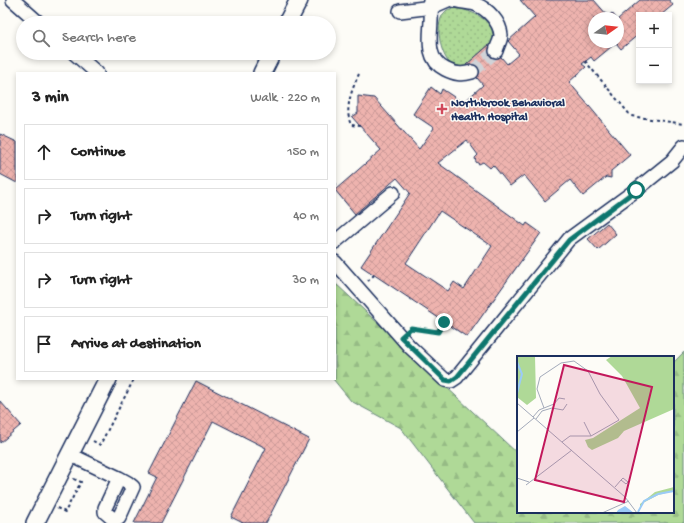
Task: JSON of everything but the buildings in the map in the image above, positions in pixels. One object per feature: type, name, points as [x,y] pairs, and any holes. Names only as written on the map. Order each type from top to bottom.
[{"type":"main road","points":[[291,16],[299,0]]},
{"type":"main road","points":[[262,72],[268,60]]},
{"type":"main road","points":[[35,523],[71,455],[108,380]]},
{"type":"lane","points":[[14,0],[31,16]]},
{"type":"lane","points":[[400,11],[448,0]]},
{"type":"lane","points":[[453,0],[475,4],[487,11],[493,17],[498,24],[501,36],[496,50]]},
{"type":"lane","points":[[431,3],[430,44],[433,57],[442,67],[450,71],[461,74],[472,72]]},
{"type":"lane","points":[[82,60],[96,72]]},
{"type":"lane","points":[[336,263],[401,337],[445,380],[451,381],[457,377],[569,240],[672,161],[684,146]]},
{"type":"lane","points":[[336,241],[393,192]]},
{"type":"lane","points":[[71,455],[120,478]]},
{"type":"path","points":[[585,61],[631,116],[684,124]]},
{"type":"path","points":[[359,74],[353,87],[349,102],[348,118],[351,125],[360,126]]},
{"type":"path","points":[[401,337],[411,328],[438,332],[444,322]]},
{"type":"path","points":[[93,441],[100,445],[133,380]]},
{"type":"path","points":[[55,506],[65,512],[81,482],[74,479],[76,475]]},
{"type":"green space","points":[[457,8],[479,16],[485,20],[492,31],[492,46],[490,44],[466,65],[467,67],[456,67],[452,65],[444,55],[441,47],[439,30],[442,16],[447,10]]},
{"type":"green space","points":[[336,284],[517,453],[517,513],[674,513],[674,362],[684,352],[684,523],[474,523],[401,428],[351,401],[334,380],[336,380]]},
{"type":"tunnel","points":[[472,72],[496,51]]},
{"type":"place","name":"Northbrook Behavioral Health Hospital","points":[[442,109]]},
{"type":"route","points":[[444,322],[438,332],[411,328],[401,337],[445,380],[451,381],[457,377],[470,359],[569,240],[636,190]]}]
